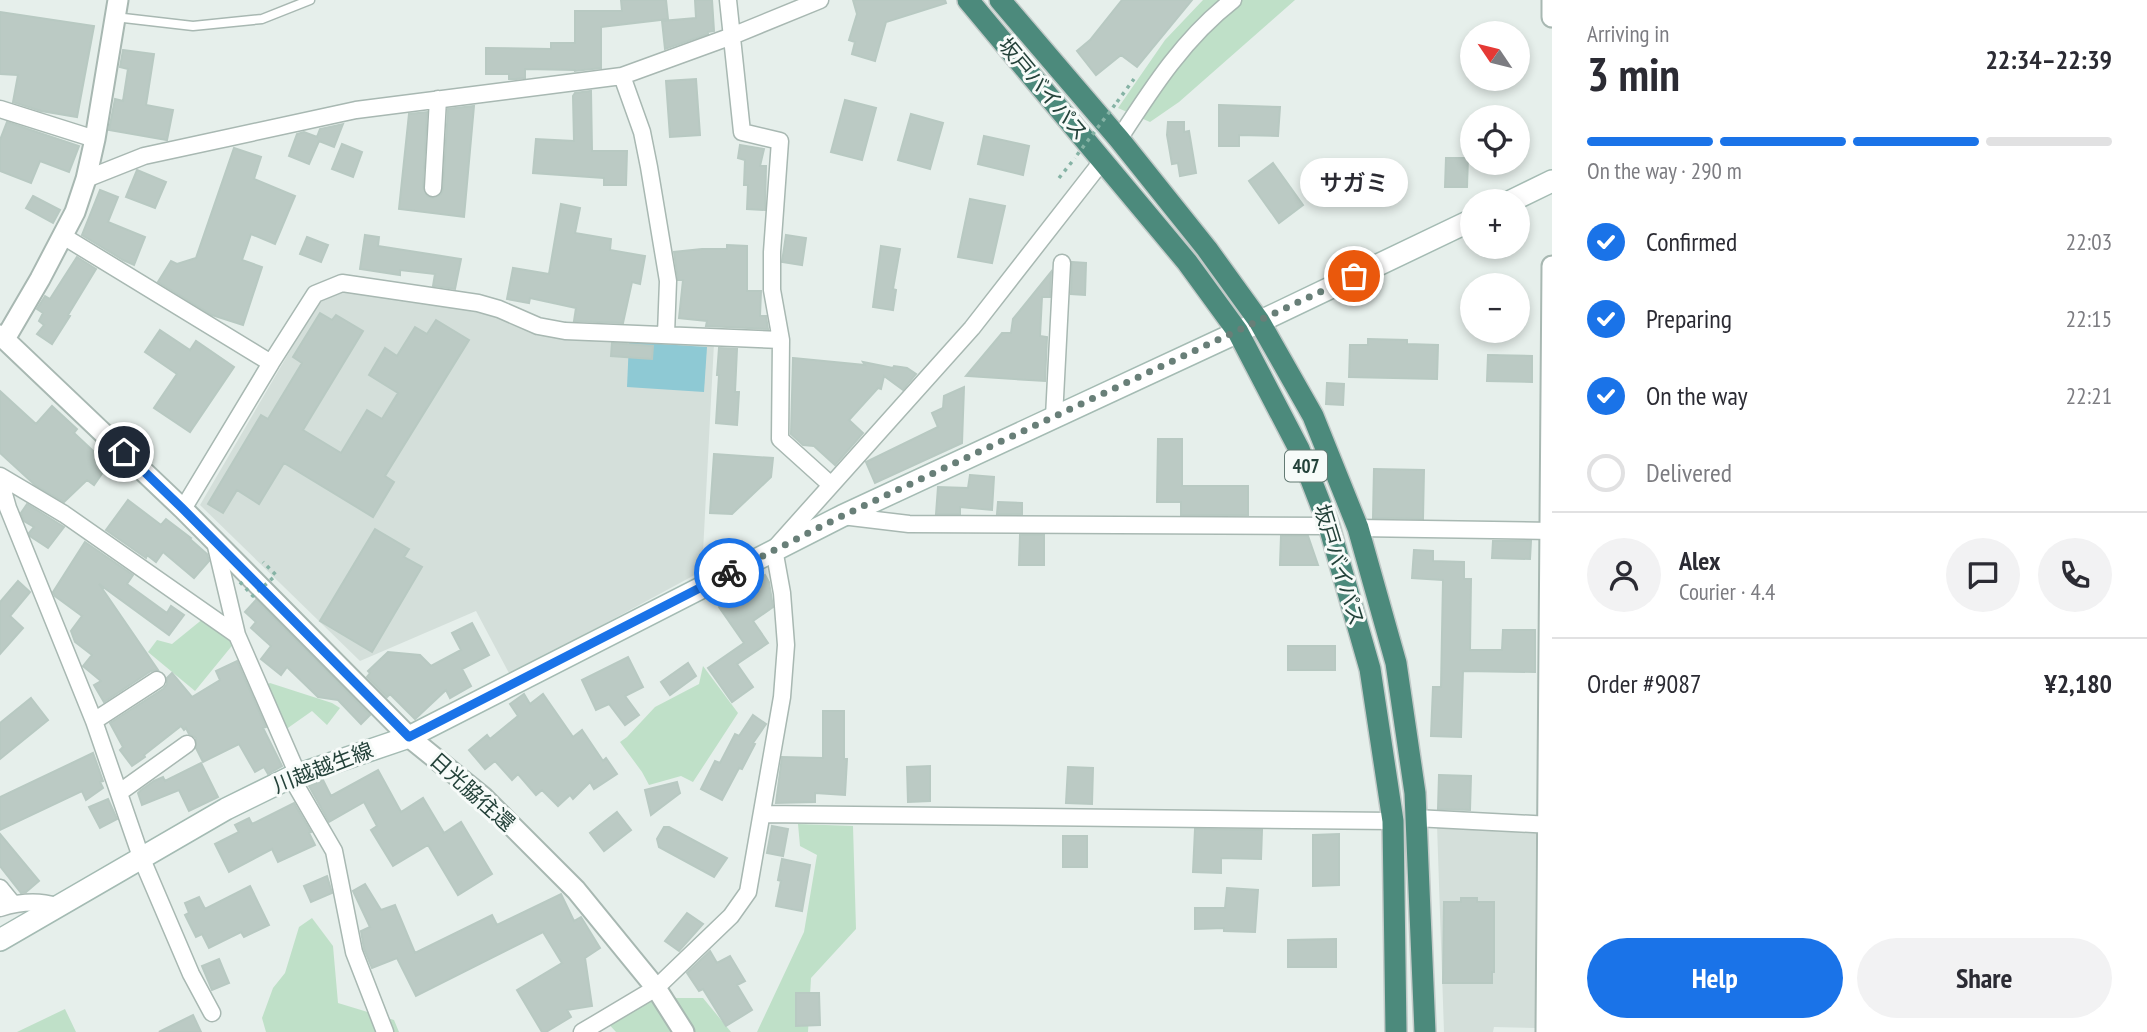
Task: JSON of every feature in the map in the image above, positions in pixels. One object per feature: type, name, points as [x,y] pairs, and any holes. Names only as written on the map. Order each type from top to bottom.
[{"type":"highway","name":"坂戸バイパス","points":[[968,0],[1187,262],[1238,332],[1299,449],[1329,526],[1370,669],[1393,821],[1396,1032]]},
{"type":"highway","name":"坂戸バイパス","points":[[1000,0],[1119,139],[1207,249],[1259,321],[1313,416],[1358,528],[1396,663],[1415,793],[1425,1032]]},
{"type":"main road","points":[[1530,192],[1552,181]]},
{"type":"main road","points":[[1238,332],[1460,226]]},
{"type":"main road","name":"川越越生線","points":[[0,940],[226,809],[294,776],[409,737],[774,549],[1238,332]]},
{"type":"street","points":[[728,0],[742,132],[780,141],[772,252],[772,290],[781,340],[780,439],[831,485]]},
{"type":"street","points":[[86,179],[144,156],[356,110],[622,76],[820,0]]},
{"type":"street","points":[[1119,139],[1167,66],[1218,11],[1233,0]]},
{"type":"street","points":[[1552,0],[1552,17]]},
{"type":"street","points":[[2,337],[40,279],[75,212],[95,139],[116,8]]},
{"type":"street","points":[[622,76],[642,132],[649,167],[668,281],[666,334]]},
{"type":"street","points":[[433,188],[438,99]]},
{"type":"street","points":[[0,109],[95,139]]},
{"type":"street","points":[[582,1032],[656,988],[731,916],[748,892],[782,697],[786,645],[782,593],[774,549],[972,328],[1103,160]]},
{"type":"street","points":[[63,236],[271,363]]},
{"type":"street","points":[[1055,417],[1062,263]]},
{"type":"street","points":[[1546,1032],[1550,825],[1552,266]]},
{"type":"street","points":[[183,509],[315,295],[342,283],[478,303],[538,326],[565,331],[781,340]]},
{"type":"street","name":"日光脇往還","points":[[2,337],[183,509],[409,737],[483,797],[567,881],[656,988],[684,1032]]},
{"type":"street","points":[[0,478],[4,513],[94,721],[141,857],[191,974],[212,1013]]},
{"type":"street","points":[[0,478],[64,514],[237,635]]},
{"type":"street","points":[[842,516],[909,524],[1329,526]]},
{"type":"street","points":[[1358,528],[1551,531]]},
{"type":"street","points":[[215,542],[237,635],[294,776],[334,851],[354,952],[385,1032]]},
{"type":"street","points":[[94,721],[157,680]]},
{"type":"street","points":[[120,792],[187,744]]},
{"type":"street","points":[[762,814],[1393,821]]},
{"type":"street","points":[[1415,818],[1550,825]]},
{"type":"street","points":[[0,888],[6,906],[41,901],[56,906]]},
{"type":"lane","points":[[116,8],[193,26],[262,19],[310,0]]},
{"type":"path","points":[[1059,178],[1134,79]]},
{"type":"path","points":[[240,582],[253,596],[276,575],[262,562]]},
{"type":"shaded area","points":[[344,291],[477,308],[536,333],[714,343],[702,571],[510,675],[476,611],[360,661],[200,505],[318,303]]},
{"type":"shaded area","points":[[1437,825],[1519,826],[1520,832],[1536,832],[1536,1028],[1494,1027],[1493,1032],[1444,1032]]},
{"type":"green space","points":[[1203,0],[1295,0],[1179,102],[1150,122],[1118,108],[1165,40]]},
{"type":"green space","points":[[204,618],[235,642],[195,691],[148,652],[157,640],[172,644]]},
{"type":"green space","points":[[703,666],[738,713],[693,782],[681,776],[649,785],[620,742],[655,707],[699,684]]},
{"type":"green space","points":[[270,683],[340,708],[327,725],[312,711],[285,730],[266,685]]},
{"type":"green space","points":[[798,824],[853,826],[856,929],[811,978],[808,1032],[757,1032],[804,932],[817,855],[800,846]]},
{"type":"green space","points":[[312,918],[333,946],[338,1003],[394,1020],[399,1032],[266,1032],[262,1018],[273,988],[285,973],[299,927]]},
{"type":"green space","points":[[649,987],[673,998],[703,998],[731,1032],[616,1032],[605,1020]]},
{"type":"green space","points":[[65,1009],[76,1032],[17,1032]]},
{"type":"water","points":[[629,342],[707,347],[704,392],[627,387]]},
{"type":"building","points":[[621,0],[666,0],[668,19],[601,27],[601,68],[575,71],[525,69],[525,78],[516,79],[509,79],[509,74],[486,74],[486,48],[551,49],[551,43],[575,43],[575,11],[622,11]]},
{"type":"building","points":[[695,0],[712,0],[714,31],[665,49],[662,21],[696,18]]},
{"type":"building","points":[[853,0],[945,0],[946,3],[886,22],[875,61],[852,54],[855,42],[849,40],[857,14]]},
{"type":"building","points":[[1122,0],[1192,0],[1137,67],[1121,55],[1096,75],[1077,51],[1090,40]]},
{"type":"building","points":[[0,12],[94,26],[77,117],[41,111],[13,102],[18,75],[0,74]]},
{"type":"building","points":[[123,50],[154,54],[146,105],[173,110],[167,140],[109,130],[115,99],[123,101],[128,69],[120,67]]},
{"type":"building","points":[[696,79],[700,135],[670,137],[666,81]]},
{"type":"building","points":[[591,91],[592,151],[627,151],[626,185],[604,185],[604,178],[533,173],[536,139],[574,141],[573,96],[575,93]]},
{"type":"building","points":[[845,100],[876,108],[862,160],[831,152]]},
{"type":"building","points":[[1219,105],[1280,107],[1278,136],[1239,135],[1239,146],[1219,146]]},
{"type":"building","points":[[474,106],[464,217],[399,209],[409,114],[427,112],[423,187],[427,196],[433,198],[441,194],[443,189],[448,109]]},
{"type":"building","points":[[911,114],[943,123],[930,169],[898,160]]},
{"type":"building","points":[[7,122],[79,146],[69,172],[40,161],[31,183],[0,171],[0,140]]},
{"type":"building","points":[[1168,122],[1184,122],[1184,132],[1189,131],[1196,173],[1180,176],[1178,163],[1172,164],[1167,135]]},
{"type":"building","points":[[343,124],[334,147],[319,141],[309,164],[289,156],[297,134],[304,132],[317,137],[320,129]]},
{"type":"building","points":[[984,136],[1029,146],[1023,175],[978,164]]},
{"type":"building","points":[[342,144],[362,152],[353,177],[332,169]]},
{"type":"building","points":[[740,145],[764,149],[760,166],[766,166],[765,210],[747,209],[748,185],[744,185],[745,160],[738,158]]},
{"type":"building","points":[[234,148],[261,157],[254,179],[295,196],[275,244],[251,234],[242,260],[262,267],[243,325],[212,315],[158,282],[171,261],[177,264],[196,258]]},
{"type":"building","points":[[1446,158],[1460,158],[1460,175],[1467,175],[1467,187],[1445,187]]},
{"type":"building","points":[[1273,163],[1303,205],[1279,223],[1249,181]]},
{"type":"building","points":[[137,170],[166,182],[155,208],[126,197]]},
{"type":"building","points":[[100,190],[118,197],[108,222],[145,237],[134,265],[82,235]]},
{"type":"building","points":[[33,196],[60,210],[53,223],[26,208]]},
{"type":"building","points":[[970,199],[1005,206],[992,263],[958,257]]},
{"type":"building","points":[[561,204],[580,208],[575,233],[611,239],[610,250],[645,256],[640,284],[632,282],[623,323],[574,321],[576,308],[530,298],[529,303],[507,299],[513,268],[549,274]]},
{"type":"building","points":[[365,235],[379,237],[378,246],[461,259],[455,289],[433,286],[435,274],[400,270],[400,275],[360,269]]},
{"type":"building","points":[[786,235],[806,238],[802,265],[782,262]]},
{"type":"building","points":[[307,237],[328,245],[321,262],[300,254]]},
{"type":"building","points":[[727,245],[747,246],[747,291],[761,291],[760,316],[766,316],[768,329],[706,326],[707,321],[679,318],[683,280],[678,280],[674,252],[727,249]]},
{"type":"building","points":[[881,246],[900,249],[893,289],[896,290],[893,310],[873,307]]},
{"type":"building","points":[[77,257],[96,269],[52,344],[37,334],[44,325],[39,321],[43,313],[37,309],[45,296],[50,299]]},
{"type":"building","points":[[1072,262],[1086,263],[1085,295],[1071,294]]},
{"type":"building","points":[[1051,272],[1050,297],[1042,297],[1040,336],[1047,337],[1045,381],[966,376],[1002,333],[1011,333],[1013,319]]},
{"type":"building","points":[[320,313],[332,320],[336,315],[363,331],[303,430],[341,453],[367,410],[382,419],[398,393],[369,375],[385,348],[397,356],[415,327],[427,334],[436,320],[469,340],[385,476],[394,482],[373,517],[284,463],[259,504],[237,490],[223,513],[208,504],[261,415],[268,419],[302,363],[293,357]]},
{"type":"building","points":[[160,330],[190,350],[196,341],[234,367],[190,432],[154,408],[177,374],[145,352]]},
{"type":"building","points":[[1368,339],[1407,340],[1407,344],[1438,345],[1437,379],[1349,377],[1350,345],[1368,345]]},
{"type":"building","points":[[612,343],[653,346],[652,359],[611,356]]},
{"type":"building","points":[[719,348],[737,349],[737,425],[716,423]]},
{"type":"building","points":[[1488,355],[1532,356],[1532,382],[1487,381]]},
{"type":"building","points":[[793,358],[894,366],[907,368],[916,374],[903,390],[884,376],[881,389],[878,388],[849,420],[863,433],[835,465],[814,446],[803,445],[791,434]]},
{"type":"building","points":[[1327,383],[1344,384],[1343,405],[1326,404]]},
{"type":"building","points":[[964,387],[962,443],[875,483],[866,462],[938,427],[932,413],[943,408],[944,396]]},
{"type":"building","points":[[0,391],[36,424],[52,406],[77,429],[74,433],[108,465],[94,485],[87,480],[64,502],[35,485],[0,453]]},
{"type":"building","points":[[1158,439],[1182,439],[1182,486],[1248,486],[1248,515],[1181,515],[1181,502],[1157,502]]},
{"type":"building","points":[[714,454],[773,458],[771,477],[732,514],[710,513]]},
{"type":"building","points":[[1374,469],[1424,470],[1423,519],[1373,518]]},
{"type":"building","points":[[970,475],[994,477],[992,510],[960,507],[960,514],[936,514],[938,487],[968,488]]},
{"type":"building","points":[[128,500],[161,525],[166,519],[207,554],[209,561],[194,578],[163,552],[156,562],[106,530]]},
{"type":"building","points":[[998,502],[1022,503],[1022,514],[997,514]]},
{"type":"building","points":[[27,504],[64,527],[48,548],[30,536],[29,533],[34,527],[24,521],[21,513]]},
{"type":"building","points":[[375,529],[409,549],[404,557],[422,567],[372,652],[320,621]]},
{"type":"building","points":[[1020,535],[1044,535],[1044,565],[1019,565]]},
{"type":"building","points":[[1281,536],[1308,536],[1318,565],[1280,565]]},
{"type":"building","points":[[1493,541],[1531,541],[1530,559],[1492,558]]},
{"type":"building","points":[[85,542],[133,575],[127,584],[167,613],[171,606],[184,615],[169,635],[99,584],[158,670],[151,671],[104,702],[94,685],[101,681],[83,666],[92,655],[75,642],[71,631],[82,616],[53,592]]},
{"type":"building","points":[[1414,550],[1433,551],[1433,561],[1464,562],[1464,579],[1471,579],[1470,650],[1502,650],[1503,630],[1535,630],[1535,672],[1463,671],[1461,737],[1431,736],[1433,687],[1441,687],[1443,580],[1412,578]]},
{"type":"building","points":[[765,575],[769,582],[773,607],[753,621],[768,643],[737,664],[753,687],[732,702],[708,668],[744,643],[719,607]]},
{"type":"building","points":[[18,581],[30,592],[10,616],[23,628],[0,654],[0,602]]},
{"type":"building","points":[[256,600],[370,715],[361,724],[338,700],[318,697],[287,667],[281,675],[261,659],[271,646],[251,628],[256,622],[245,612]]},
{"type":"building","points":[[472,623],[489,655],[462,669],[471,686],[450,698],[446,690],[415,719],[390,694],[387,697],[367,677],[370,673],[368,671],[388,652],[420,655],[431,666],[461,650],[452,633]]},
{"type":"building","points":[[1288,646],[1335,646],[1335,670],[1288,670]]},
{"type":"building","points":[[628,657],[643,687],[625,696],[639,715],[625,725],[609,704],[596,710],[582,680]]},
{"type":"building","points":[[237,661],[266,727],[263,728],[282,766],[268,774],[264,767],[255,772],[239,744],[203,762],[196,748],[196,738],[181,726],[132,766],[120,750],[123,747],[110,723],[163,689],[172,673],[192,697],[220,680],[216,671]]},
{"type":"building","points":[[688,663],[696,676],[670,695],[661,682]]},
{"type":"building","points":[[524,694],[530,704],[543,694],[573,737],[582,730],[603,761],[606,758],[617,774],[594,789],[590,782],[573,799],[570,795],[558,806],[542,790],[536,795],[518,774],[512,780],[495,761],[485,769],[469,750],[487,735],[490,739],[518,716],[510,704]]},
{"type":"building","points":[[31,698],[48,720],[0,759],[0,723]]},
{"type":"building","points":[[823,711],[844,711],[844,759],[847,759],[845,795],[815,793],[815,802],[776,803],[782,757],[823,758]]},
{"type":"building","points":[[753,715],[766,724],[722,800],[701,789],[715,761],[720,763],[735,734],[739,736]]},
{"type":"building","points":[[93,753],[103,788],[86,800],[82,791],[0,830],[0,797]]},
{"type":"building","points":[[201,763],[218,797],[189,811],[179,790],[142,805],[138,793],[141,790],[154,781],[163,777],[165,781]]},
{"type":"building","points":[[930,766],[930,801],[908,802],[907,767]]},
{"type":"building","points":[[1068,767],[1093,768],[1092,804],[1066,803]]},
{"type":"building","points":[[378,770],[401,812],[423,798],[444,833],[461,822],[492,874],[458,895],[428,845],[393,866],[371,830],[377,826],[364,802],[329,822],[309,786],[323,780],[331,796]]},
{"type":"building","points":[[1439,775],[1471,776],[1470,810],[1438,809]]},
{"type":"building","points":[[677,782],[680,793],[651,815],[645,790]]},
{"type":"building","points":[[108,799],[117,819],[100,828],[89,807]]},
{"type":"building","points":[[294,803],[311,832],[309,833],[315,845],[278,862],[272,849],[229,872],[215,844],[239,832],[235,825],[249,818],[252,824]]},
{"type":"building","points":[[617,812],[631,830],[604,851],[590,833]]},
{"type":"building","points":[[772,826],[788,829],[783,856],[767,853]]},
{"type":"building","points":[[664,827],[669,827],[727,858],[714,877],[659,847],[657,839]]},
{"type":"building","points":[[1195,829],[1262,830],[1261,859],[1221,858],[1221,873],[1193,872]]},
{"type":"building","points":[[0,834],[39,881],[26,892],[21,893],[0,866]]},
{"type":"building","points":[[1339,834],[1339,885],[1313,886],[1313,835]]},
{"type":"building","points":[[1063,836],[1087,836],[1087,867],[1063,867]]},
{"type":"building","points":[[782,859],[810,865],[802,911],[776,906]]},
{"type":"building","points":[[327,876],[332,893],[311,902],[304,886]]},
{"type":"building","points":[[365,884],[381,910],[395,905],[415,953],[492,915],[497,925],[561,894],[574,921],[581,917],[600,948],[585,958],[592,1006],[567,1010],[571,1017],[542,1032],[517,990],[562,963],[543,932],[416,996],[397,958],[372,968],[364,949],[361,931],[370,927],[353,891]]},
{"type":"building","points":[[250,886],[269,925],[244,937],[241,932],[209,948],[202,934],[196,937],[185,915],[189,913],[185,903],[199,897],[205,909]]},
{"type":"building","points":[[1227,888],[1258,890],[1255,932],[1224,931],[1224,928],[1195,929],[1195,908],[1225,908]]},
{"type":"building","points":[[1461,898],[1494,902],[1492,983],[1443,983],[1444,902],[1461,902]]},
{"type":"building","points":[[687,913],[703,924],[679,951],[665,941]]},
{"type":"building","points":[[1336,939],[1336,967],[1288,967],[1288,940]]},
{"type":"building","points":[[710,951],[717,963],[730,956],[745,981],[737,985],[752,1010],[726,1026],[703,989],[699,991],[687,973]]},
{"type":"building","points":[[219,959],[229,983],[212,990],[202,966]]},
{"type":"building","points":[[796,993],[819,993],[820,1025],[796,1026]]},
{"type":"building","points":[[193,1015],[201,1032],[159,1032]]},
{"type":"way so far","points":[[729,573],[842,516],[1354,276]]},
{"type":"place","name":"サガミ","points":[[1354,276]]},
{"type":"route","points":[[124,452],[409,737],[729,573]]}]
